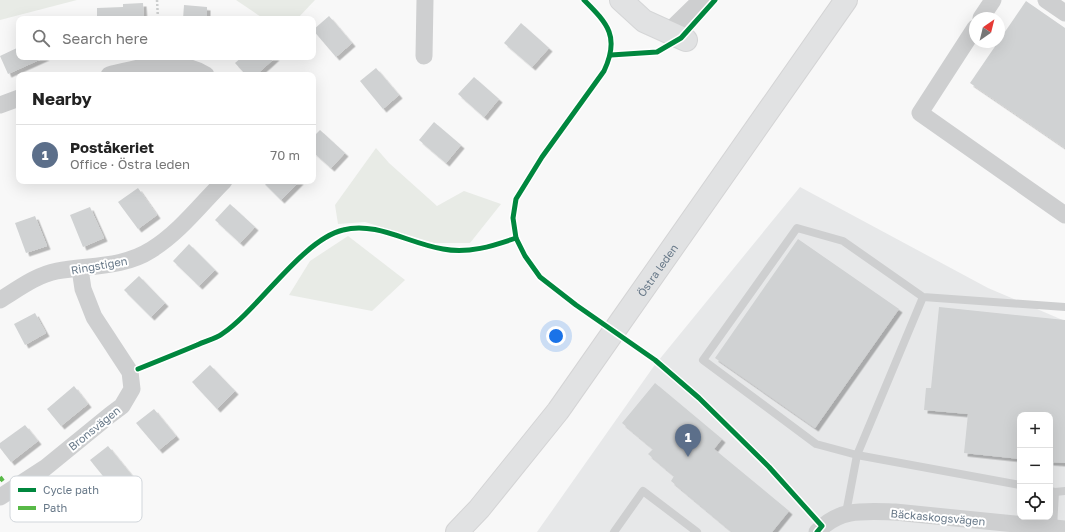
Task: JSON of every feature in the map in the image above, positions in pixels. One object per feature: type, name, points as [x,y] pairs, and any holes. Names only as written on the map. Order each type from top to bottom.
[{"type":"main road","points":[[621,0],[644,21],[677,36]]},
{"type":"main road","name":"Östra leden","points":[[457,532],[479,509],[558,411],[846,0]]},
{"type":"street","points":[[424,56],[425,0]]},
{"type":"street","points":[[677,36],[701,0]]},
{"type":"street","points":[[985,12],[993,0]]},
{"type":"street","points":[[1046,0],[1065,13]]},
{"type":"street","points":[[969,37],[920,113],[1065,215]]},
{"type":"street","points":[[122,72],[161,63],[176,64],[196,69],[201,72]]},
{"type":"street","points":[[0,105],[16,99]]},
{"type":"street","name":"Ringstigen","points":[[0,300],[34,279],[56,271],[80,269],[119,262],[151,250],[173,233],[221,184]]},
{"type":"street","name":"Bronsvägen","points":[[33,476],[45,468],[122,406],[132,389],[130,372],[94,317],[83,289],[80,269]]},
{"type":"street","name":"Bronsvägen","points":[[0,497],[10,491]]},
{"type":"street","points":[[817,532],[822,526],[846,512]]},
{"type":"street","name":"Bäckaskogsvägen","points":[[846,512],[895,512],[1059,528]]},
{"type":"lane","points":[[1017,484],[856,455],[816,444],[703,360],[797,228],[843,241],[923,297],[1065,307]]},
{"type":"lane","points":[[846,512],[856,455],[923,297]]},
{"type":"lane","points":[[614,532],[643,491],[697,532]]},
{"type":"lane","points":[[1053,491],[1065,491]]},
{"type":"lane","points":[[1053,496],[1059,528]]},
{"type":"path","points":[[157,0],[158,16]]},
{"type":"shaded area","points":[[0,0],[77,0],[0,20]]},
{"type":"shaded area","points":[[236,0],[315,0],[300,16],[260,16]]},
{"type":"shaded area","points":[[376,148],[389,163],[437,206],[464,191],[501,204],[470,243],[434,243],[365,222],[338,224],[335,205]]},
{"type":"shaded area","points":[[800,187],[988,288],[1065,321],[1065,532],[537,532],[654,366]]},
{"type":"shaded area","points":[[348,236],[405,280],[372,311],[289,295],[310,261]]},
{"type":"building","points":[[1026,1],[1065,28],[1065,148],[970,83],[994,48],[1005,48],[1005,32]]},
{"type":"building","points":[[143,3],[144,16],[97,16],[97,8],[123,7],[123,4]]},
{"type":"building","points":[[184,5],[207,7],[207,16],[183,16]]},
{"type":"building","points":[[329,16],[352,43],[336,57],[316,34],[316,27]]},
{"type":"building","points":[[521,23],[549,48],[532,67],[504,43]]},
{"type":"building","points":[[16,48],[16,60],[39,60],[8,74],[0,56]]},
{"type":"building","points":[[238,60],[273,60],[259,72],[243,72],[235,63]]},
{"type":"building","points":[[376,68],[399,95],[383,109],[360,81]]},
{"type":"building","points":[[474,77],[499,99],[484,117],[458,94]]},
{"type":"building","points":[[434,122],[461,145],[446,163],[419,140]]},
{"type":"building","points":[[320,130],[345,153],[331,168],[316,155],[316,134]]},
{"type":"building","points":[[265,184],[297,184],[281,200]]},
{"type":"building","points":[[138,188],[157,215],[138,229],[118,202]]},
{"type":"building","points":[[230,204],[255,227],[240,243],[215,220]]},
{"type":"building","points":[[90,207],[104,238],[83,247],[70,215]]},
{"type":"building","points":[[35,216],[47,246],[26,253],[15,223]]},
{"type":"building","points":[[798,239],[899,309],[815,428],[715,358]]},
{"type":"building","points":[[189,244],[215,270],[199,286],[173,261]]},
{"type":"building","points":[[139,276],[165,303],[151,317],[124,290]]},
{"type":"building","points":[[939,307],[1065,320],[1065,463],[1053,462],[1053,412],[1017,412],[1017,459],[964,453],[968,414],[924,410],[926,388],[931,388]]},
{"type":"building","points":[[35,313],[46,333],[25,345],[14,324]]},
{"type":"building","points":[[210,365],[235,391],[217,409],[192,382]]},
{"type":"building","points":[[655,383],[722,439],[714,449],[789,511],[772,532],[732,532],[671,481],[674,476],[648,454],[653,449],[622,423]]},
{"type":"building","points":[[74,386],[88,404],[61,426],[47,409]]},
{"type":"building","points":[[154,409],[176,436],[159,450],[136,423]]},
{"type":"building","points":[[25,425],[38,441],[11,462],[0,448],[0,443]]},
{"type":"building","points":[[108,446],[132,476],[103,476],[90,460]]},
{"type":"marked path","points":[[0,477],[3,481]]},
{"type":"cycle path","points":[[584,0],[600,16],[609,32],[611,40],[609,59],[604,71],[542,157],[516,199],[513,218],[516,238],[525,256],[540,277],[576,305],[655,360],[699,398],[769,467],[822,526],[817,532]]},
{"type":"cycle path","points":[[611,55],[657,52],[681,38],[715,0]]},
{"type":"cycle path","points":[[138,369],[222,334],[251,309],[281,276],[312,247],[328,236],[343,230],[368,228],[443,249],[462,251],[498,244],[516,238]]},
{"type":"place","name":"Poståkeriet","points":[[688,457]]}]
